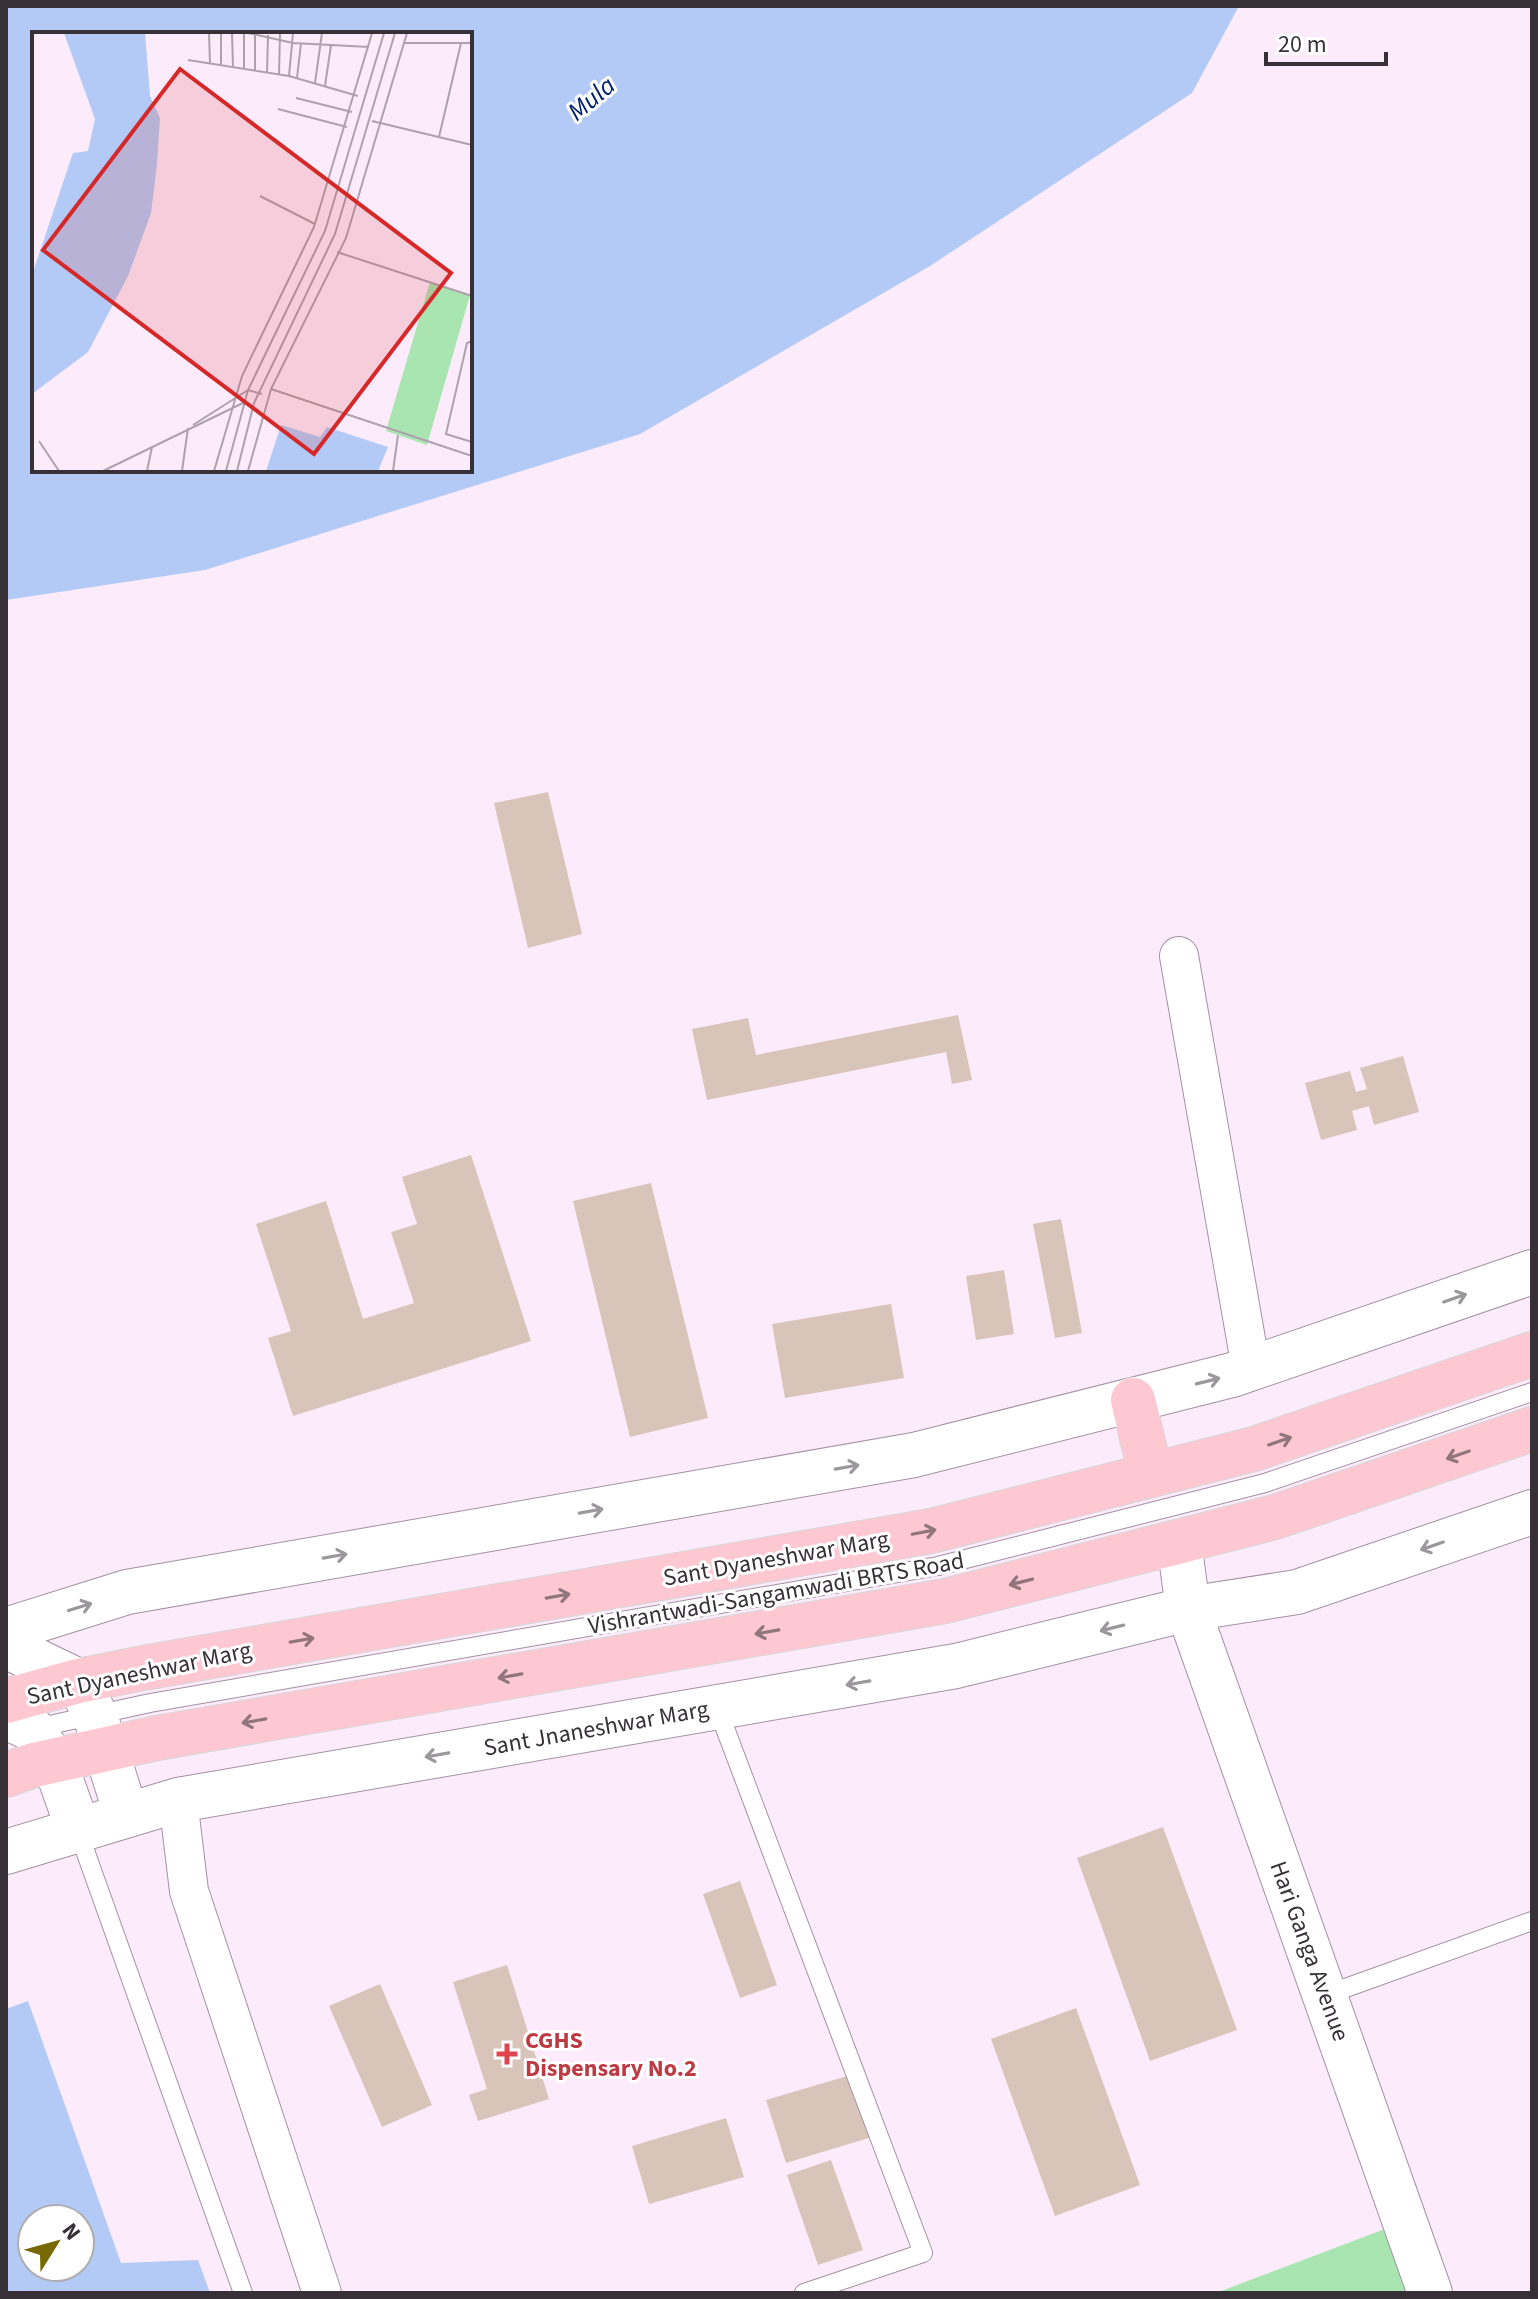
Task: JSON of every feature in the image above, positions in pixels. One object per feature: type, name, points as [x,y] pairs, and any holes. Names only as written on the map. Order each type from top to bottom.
[{"type":"main road","name":"Sant Dyaneshwar Marg","points":[[21,1729],[931,1531],[1254,1449],[1532,1354]]},
{"type":"main road","points":[[1133,1400],[1151,1475]]},
{"type":"main road","name":"Sant Dyaneshwar Marg","points":[[21,1729],[93,1715],[172,1735],[945,1601],[1275,1517],[1532,1429]]},
{"type":"main road","name":"Sant Dyaneshwar Marg","points":[[6,1775],[21,1729]]},
{"type":"street","points":[[1179,956],[1251,1368]]},
{"type":"street","points":[[6,1630],[127,1592],[914,1455],[1251,1368],[1532,1272]]},
{"type":"street","name":"Sant Jnaneshwar Marg","points":[[6,1852],[178,1800],[956,1666],[1188,1609],[1297,1592],[1532,1512]]},
{"type":"street","name":"Hari Ganga Avenue","points":[[1179,1542],[1188,1609],[1430,2293]]},
{"type":"street","points":[[6,1646],[93,1715],[126,1814]]},
{"type":"street","points":[[21,1729],[78,1828]]},
{"type":"street","points":[[178,1800],[189,1891],[322,2293]]},
{"type":"lane","name":"Vishrantwadi-Sangamwadi BRTS Road","points":[[93,1715],[938,1566],[1265,1483],[1532,1392]]},
{"type":"lane","points":[[717,1707],[923,2253],[804,2293]]},
{"type":"lane","points":[[78,1828],[243,2293]]},
{"type":"lane","points":[[1326,1995],[1532,1921]]},
{"type":"green space","points":[[1406,2221],[1430,2293],[1216,2293]]},
{"type":"water","name":"Mula","points":[[6,6],[1239,6],[1192,93],[930,266],[640,434],[205,570],[6,600]]},
{"type":"water","points":[[28,2001],[121,2263],[198,2260],[210,2293],[6,2293],[6,2009]]},
{"type":"building","points":[[548,792],[582,934],[528,948],[494,803]]},
{"type":"building","points":[[958,1015],[972,1080],[952,1084],[946,1052],[707,1100],[692,1029],[748,1018],[756,1055]]},
{"type":"building","points":[[1403,1056],[1419,1112],[1374,1125],[1369,1106],[1352,1111],[1357,1130],[1321,1140],[1305,1083],[1350,1071],[1356,1092],[1367,1089],[1360,1068]]},
{"type":"building","points":[[471,1155],[531,1341],[293,1416],[268,1338],[291,1331],[256,1224],[326,1201],[363,1319],[414,1303],[391,1232],[417,1224],[402,1177]]},
{"type":"building","points":[[651,1183],[708,1418],[630,1437],[573,1201]]},
{"type":"building","points":[[1061,1219],[1082,1333],[1055,1338],[1033,1224]]},
{"type":"building","points":[[1004,1270],[1014,1334],[976,1340],[966,1276]]},
{"type":"building","points":[[891,1304],[904,1378],[785,1398],[772,1324]]},
{"type":"building","points":[[1163,1827],[1237,2030],[1150,2061],[1077,1858]]},
{"type":"building","points":[[740,1881],[777,1985],[740,1998],[703,1894]]},
{"type":"building","points":[[507,1965],[549,2099],[478,2121],[469,2095],[487,2089],[453,1982]]},
{"type":"building","points":[[380,1984],[432,2105],[382,2127],[329,2006]]},
{"type":"building","points":[[1076,2008],[1140,2185],[1055,2216],[991,2039]]},
{"type":"building","points":[[854,2074],[872,2137],[786,2163],[766,2100]]},
{"type":"building","points":[[726,2118],[744,2177],[649,2204],[632,2146]]},
{"type":"building","points":[[831,2160],[863,2250],[818,2265],[787,2175]]},
{"type":"place","name":"CGHS Dispensary No.2","points":[[507,2054]]}]
